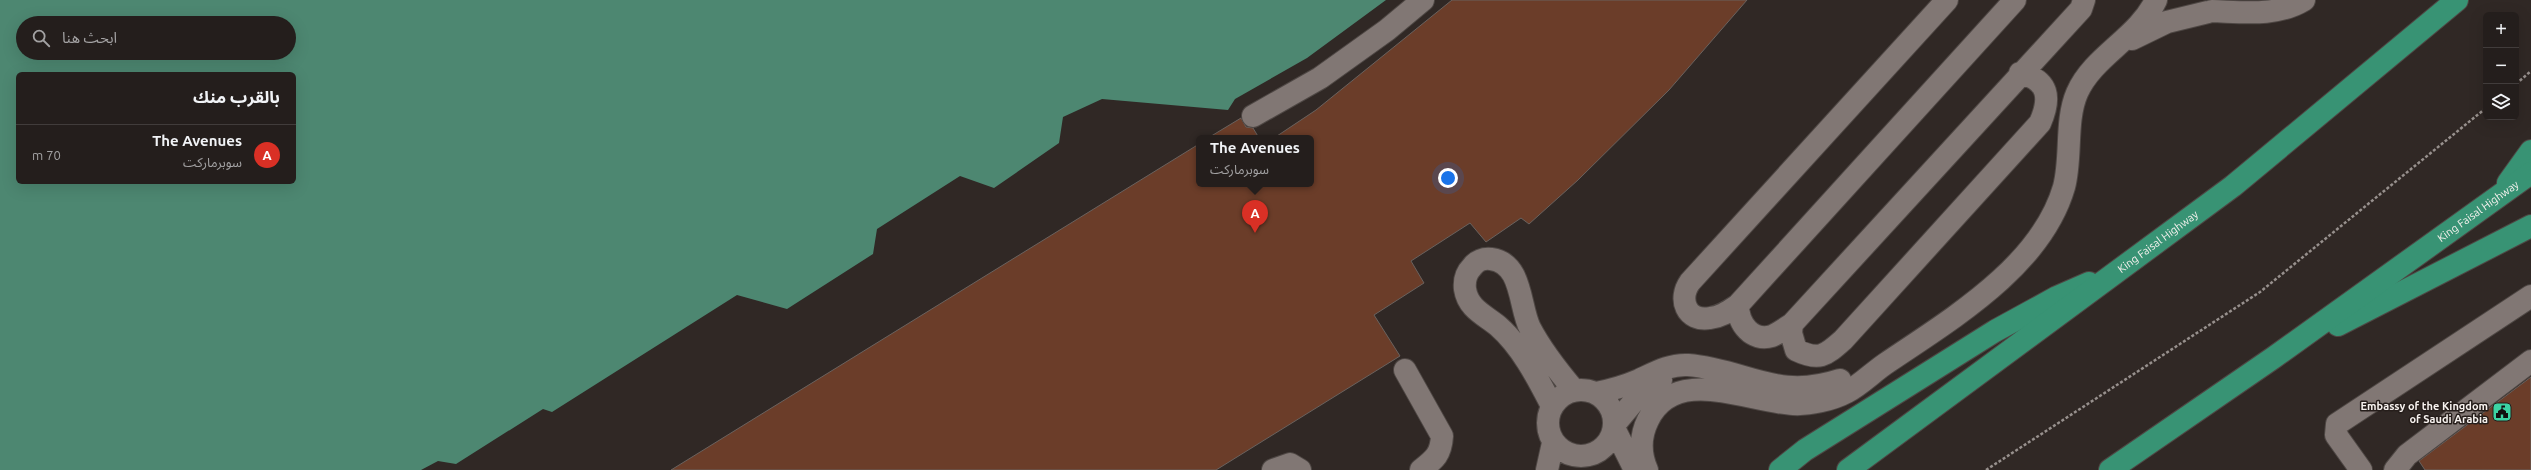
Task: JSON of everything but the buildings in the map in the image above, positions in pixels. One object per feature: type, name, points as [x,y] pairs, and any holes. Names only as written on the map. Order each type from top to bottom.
[{"type":"highway","name":"King Faisal Highway","points":[[1848,470],[2123,269],[2233,186],[2459,1]]},
{"type":"highway","points":[[2498,197],[2531,151]]},
{"type":"highway","name":"King Faisal Highway","points":[[2110,470],[2272,358],[2531,173]]},
{"type":"highway","points":[[2272,358],[2531,226]]},
{"type":"highway","points":[[1780,470],[1805,450],[2025,313],[2057,296],[2123,269]]},
{"type":"street","points":[[1253,116],[1320,78],[1388,30],[1423,0]]},
{"type":"street","points":[[1947,0],[1690,282],[1684,295],[1686,309],[1699,318],[1719,316],[1738,305],[2015,0]]},
{"type":"street","points":[[1738,305],[1741,323],[1754,335],[1772,336],[1792,324],[2020,73],[2081,9],[2084,0]]},
{"type":"street","points":[[1647,470],[1642,447],[1645,426],[1653,412],[1664,401],[1684,391],[1694,390],[1750,397],[1784,404],[1813,402],[1845,393],[1862,383],[1876,370],[1999,281],[2032,248],[2053,214],[2064,186],[2073,106],[2077,92],[2095,69],[2138,28],[2156,0]]},
{"type":"street","points":[[2181,0],[2190,8],[2216,8],[2268,12],[2289,7],[2304,0]]},
{"type":"street","points":[[2117,48],[2149,30],[2185,16],[2216,8]]},
{"type":"street","points":[[1792,324],[1791,333],[1796,350],[1809,356],[1820,356],[1843,340],[2040,123],[2046,105],[2047,95],[2042,85],[2033,77],[2020,73]]},
{"type":"street","points":[[1552,406],[1530,366],[1497,325],[1477,311],[1466,293],[1465,278],[1474,264],[1489,259],[1504,264],[1515,279],[1534,336],[1574,390]]},
{"type":"street","points":[[2361,470],[2336,435],[2337,424],[2531,296]]},
{"type":"street","points":[[1497,325],[1524,309]]},
{"type":"street","points":[[2395,470],[2407,456],[2531,361]]},
{"type":"street","points":[[1547,470],[1553,443],[1547,425],[1552,406],[1565,394],[1574,390],[1596,393],[1626,385],[1664,368],[1723,372],[1776,387],[1804,388],[1827,384],[1876,370]]},
{"type":"street","points":[[1577,461],[1604,447],[1614,426],[1632,403],[1649,386],[1688,369],[1711,377],[1750,397]]},
{"type":"street","points":[[1405,370],[1442,436],[1442,448],[1438,457],[1421,470]]},
{"type":"street","points":[[1596,393],[1606,401],[1612,412],[1614,426],[1635,470]]},
{"type":"street","points":[[1553,443],[1577,461],[1604,470]]},
{"type":"street","points":[[1273,470],[1290,464],[1300,470]]},
{"type":"path","points":[[2519,82],[2531,72]]},
{"type":"path","points":[[1986,470],[2260,292],[2483,110]]},
{"type":"shaded area","points":[[0,0],[1386,0],[1307,58],[1235,99],[1228,110],[1102,99],[1063,117],[1059,143],[994,188],[960,176],[877,229],[873,254],[787,309],[737,295],[552,412],[543,409],[456,464],[438,461],[421,470],[0,470]]},
{"type":"place","name":"The Avenues","points":[[1255,233]]},
{"type":"place","name":"Embassy of the Kingdom of Saudi Arabia","points":[[2502,412]]}]
